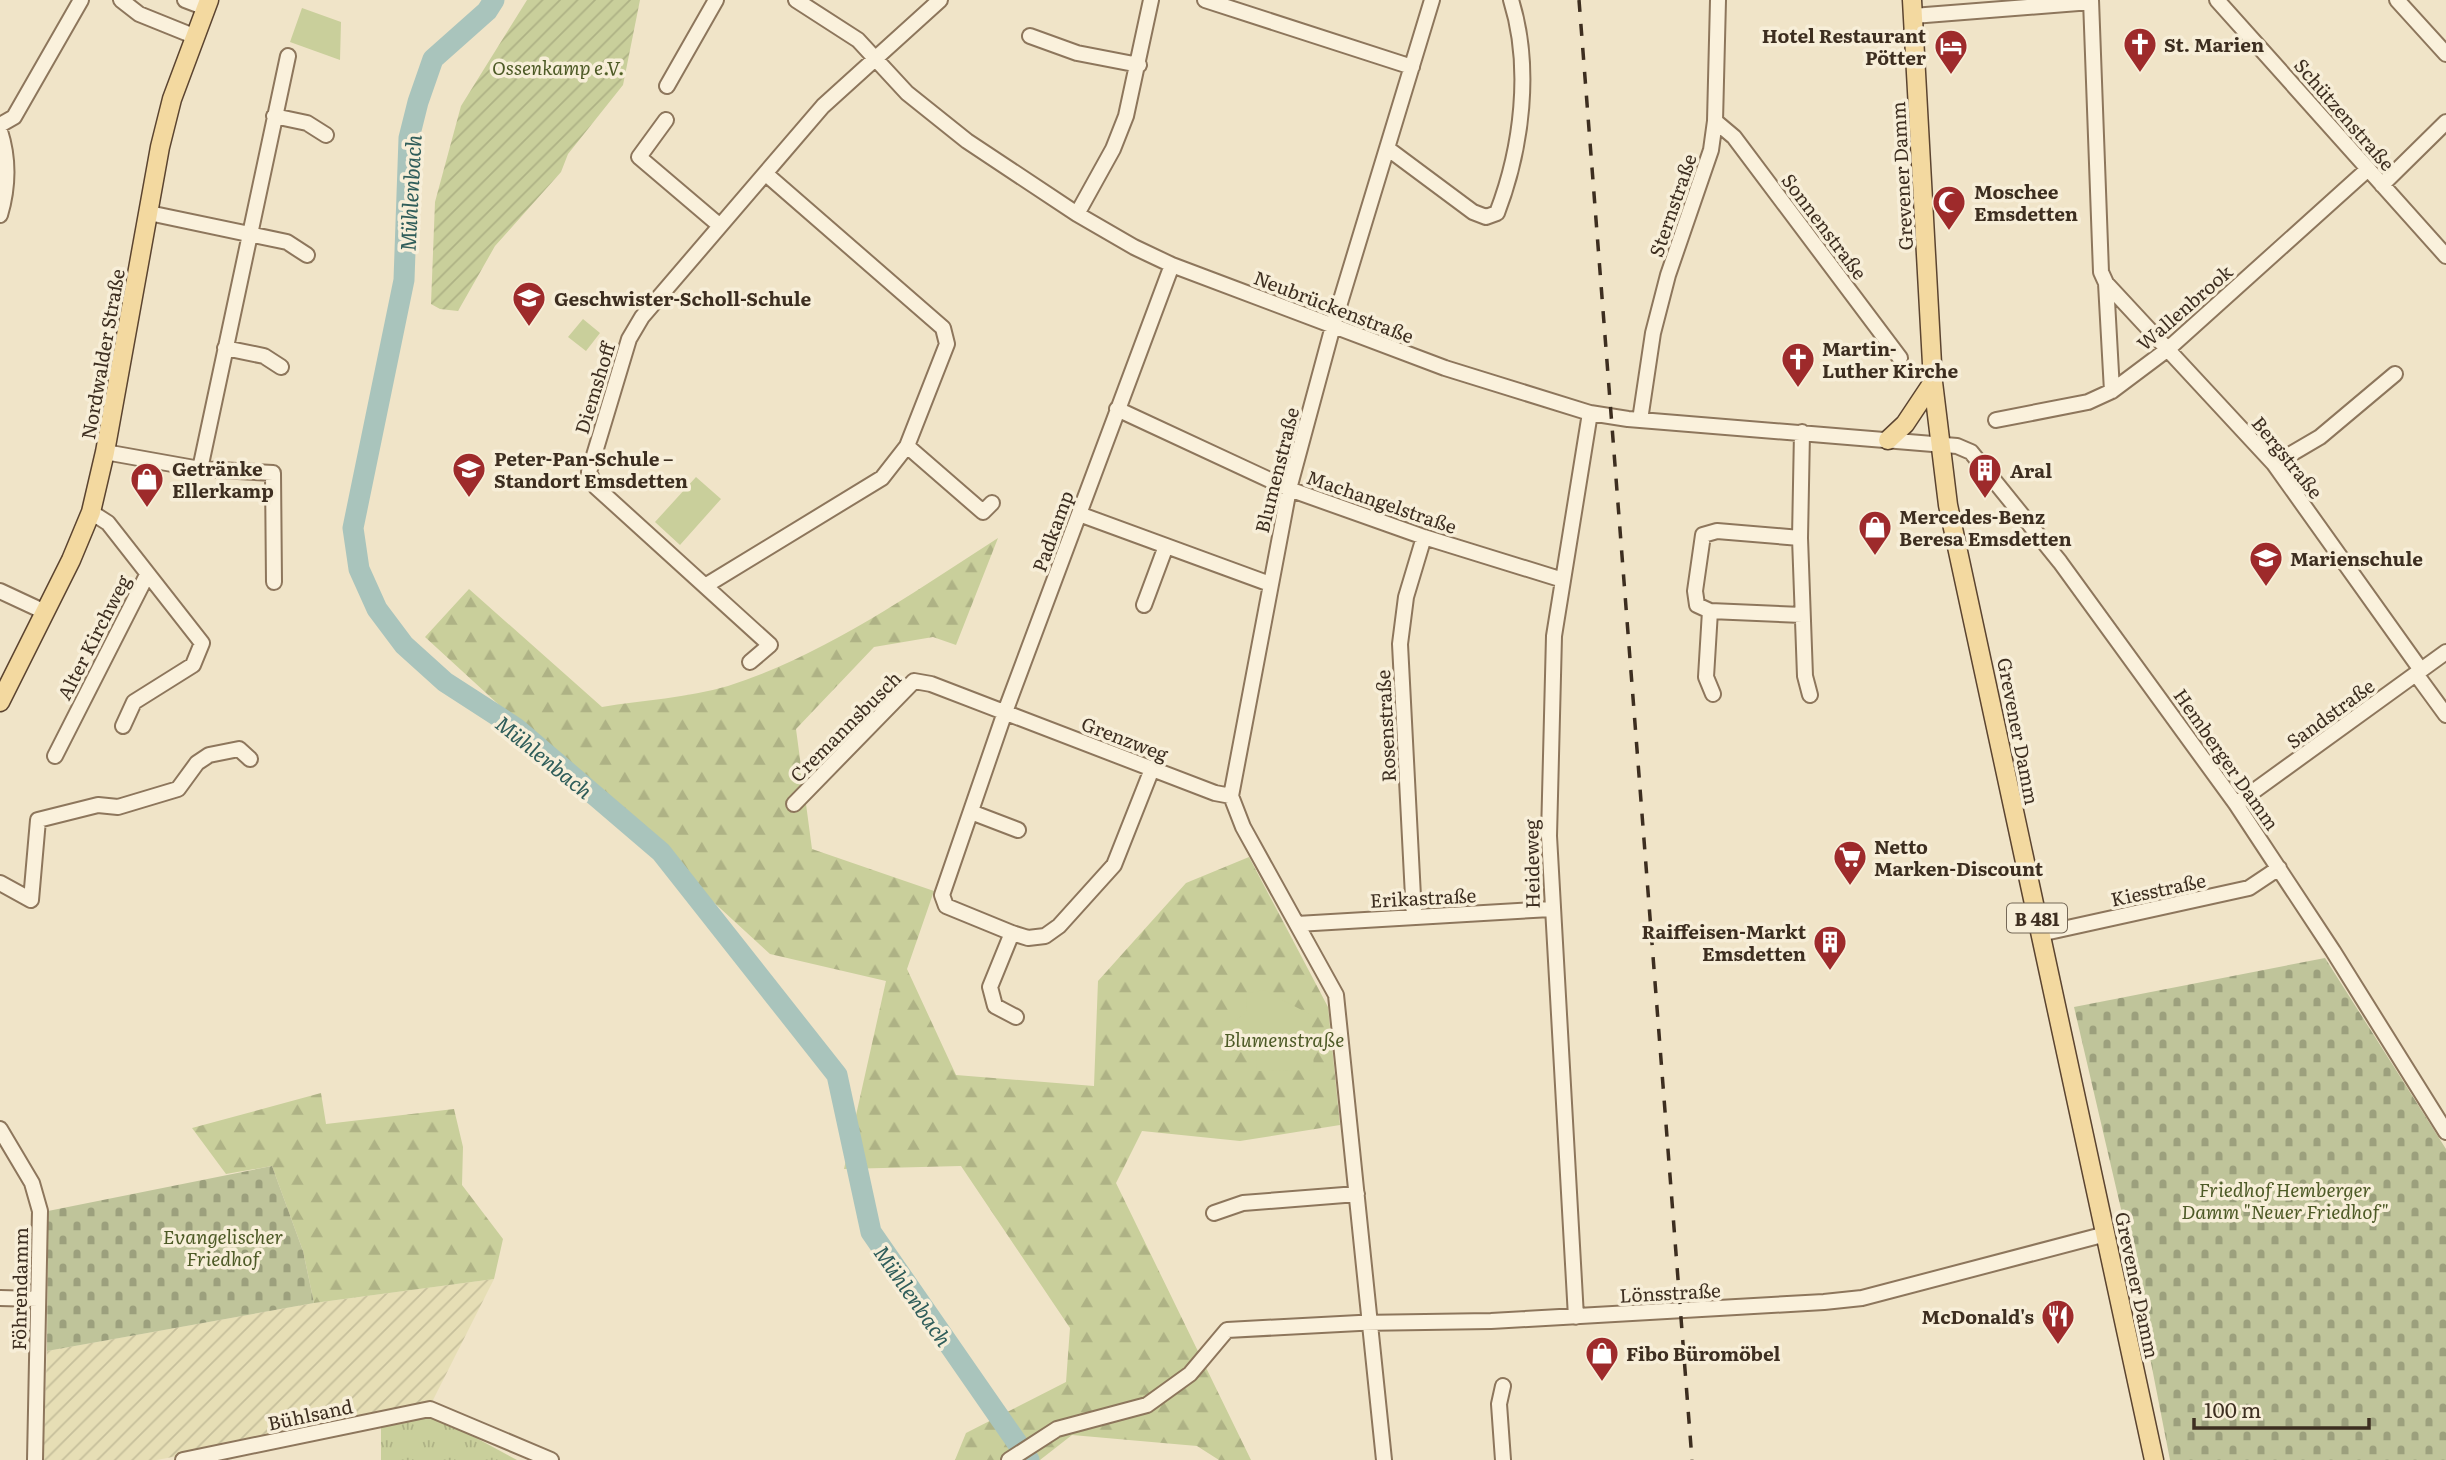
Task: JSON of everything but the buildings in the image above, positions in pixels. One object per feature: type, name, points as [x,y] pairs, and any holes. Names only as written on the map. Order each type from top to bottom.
[{"type":"main road","name":"Nordwalder Straße","points":[[0,702],[91,512],[105,452],[172,99],[208,4]]},
{"type":"main road","name":"Grevener Damm","points":[[1913,8],[1933,382],[1948,505],[2154,1460]]},
{"type":"main road","points":[[1888,440],[1905,424],[1933,382]]},
{"type":"street","points":[[0,125],[14,117],[81,0]]},
{"type":"street","points":[[121,0],[139,14],[195,37]]},
{"type":"street","points":[[185,0],[208,4]]},
{"type":"street","points":[[667,86],[716,0]]},
{"type":"street","name":"Neubrückenstraße","points":[[796,0],[858,40],[933,116],[1077,214],[1172,265],[1445,368],[1590,413],[1640,420],[1940,446]]},
{"type":"street","name":"Diemshoff","points":[[750,662],[770,645],[596,487],[589,472],[629,339],[642,317],[823,106],[940,0]]},
{"type":"street","points":[[1077,214],[1113,149],[1126,116],[1151,0]]},
{"type":"street","points":[[1205,0],[1412,67]]},
{"type":"street","name":"Blumenstraße","points":[[1231,796],[1289,489],[1333,326],[1432,0]]},
{"type":"street","points":[[1387,148],[1473,212],[1486,217],[1497,213],[1514,158],[1521,101],[1520,48],[1511,0]]},
{"type":"street","name":"Sternstraße","points":[[1640,420],[1653,333],[1668,275],[1711,150],[1715,121],[1718,0]]},
{"type":"street","name":"Schützenstraße","points":[[2217,0],[2445,254]]},
{"type":"street","points":[[2397,0],[2446,54]]},
{"type":"street","points":[[1913,8],[2091,1],[2101,272],[2106,283],[2112,391]]},
{"type":"street","points":[[1030,36],[1077,53],[1139,65]]},
{"type":"street","points":[[200,469],[288,56]]},
{"type":"street","points":[[274,116],[307,123],[326,135]]},
{"type":"street","points":[[666,120],[639,157],[719,225]]},
{"type":"street","name":"Sonnenstraße","points":[[1715,121],[1734,137],[1899,358]]},
{"type":"street","points":[[2382,185],[2446,121]]},
{"type":"street","points":[[0,131],[5,146],[6,192],[0,215]]},
{"type":"street","name":"Wallenbrook","points":[[1996,420],[2088,402],[2112,391],[2168,349],[2368,169]]},
{"type":"street","points":[[705,586],[882,478],[907,446],[947,344],[943,328],[766,174]]},
{"type":"street","points":[[149,214],[287,242],[307,255]]},
{"type":"street","name":"Padkamp","points":[[1012,933],[954,912],[946,906],[942,895],[1005,712],[1172,265]]},
{"type":"street","name":"Bergstraße","points":[[2106,283],[2274,464],[2446,715]]},
{"type":"street","points":[[225,348],[264,356],[281,367]]},
{"type":"street","points":[[2274,464],[2320,437],[2395,374]]},
{"type":"street","name":"Machangelstraße","points":[[1118,409],[1289,489],[1424,537],[1563,580]]},
{"type":"street","name":"Heideweg","points":[[1576,1317],[1549,836],[1554,636],[1590,413]]},
{"type":"street","points":[[1802,432],[1802,615],[1805,676],[1810,695]]},
{"type":"street","points":[[907,446],[984,512],[992,503]]},
{"type":"street","name":"Hemberger Damm","points":[[1940,446],[1957,446],[1978,458],[2060,562],[2236,804],[2446,1132]]},
{"type":"street","points":[[105,452],[200,469],[274,474],[274,582]]},
{"type":"street","name":"Alter Kirchweg","points":[[55,756],[147,575],[108,523],[91,512]]},
{"type":"street","points":[[1079,514],[1270,584]]},
{"type":"street","points":[[1800,538],[1717,531],[1703,535],[1695,591],[1697,605],[1710,611],[1802,615]]},
{"type":"street","name":"Rosenstraße","points":[[1414,916],[1400,644],[1406,597],[1424,537]]},
{"type":"street","points":[[1144,605],[1166,546]]},
{"type":"street","points":[[123,726],[134,702],[177,678],[193,665],[201,653],[202,643],[197,635],[147,575]]},
{"type":"street","points":[[0,591],[45,612]]},
{"type":"street","points":[[1710,611],[1706,677],[1713,694]]},
{"type":"street","name":"Sandstraße","points":[[2236,804],[2446,652]]},
{"type":"street","name":"Cremannsbusch","points":[[794,804],[914,681],[930,684],[1005,712]]},
{"type":"street","name":"Grenzweg","points":[[1005,712],[1215,793],[1231,796]]},
{"type":"street","points":[[0,883],[31,900],[38,820],[98,805],[118,807],[178,789],[197,763],[209,755],[239,749],[250,759]]},
{"type":"street","points":[[1016,1017],[995,1006],[990,987],[1012,933],[1028,937],[1045,936],[1059,926],[1114,864],[1152,769]]},
{"type":"street","points":[[1231,796],[1243,827],[1335,995],[1384,1460]]},
{"type":"street","points":[[971,812],[1018,830]]},
{"type":"street","name":"Kiesstraße","points":[[2040,934],[2249,888],[2278,868]]},
{"type":"street","name":"Erikastraße","points":[[1297,924],[1551,909]]},
{"type":"street","name":"Föhrendamm","points":[[0,1129],[32,1183],[40,1211],[34,1460]]},
{"type":"street","points":[[1214,1213],[1243,1203],[1357,1194]]},
{"type":"street","name":"Lönsstraße","points":[[1013,1458],[1057,1429],[1147,1405],[1190,1374],[1227,1330],[1576,1317],[1862,1298],[2106,1234]]},
{"type":"street","points":[[0,1298],[38,1299]]},
{"type":"street","points":[[1503,1386],[1499,1404],[1503,1460]]},
{"type":"street","name":"Bühlsand","points":[[194,1459],[430,1409],[467,1422],[551,1460]]},
{"type":"shaded area","points":[[494,1279],[430,1406],[157,1460],[43,1460],[47,1351],[314,1303]]},
{"type":"green space","name":"Ossenkamp e.V.","points":[[527,0],[640,0],[623,85],[568,154],[561,172],[495,246],[458,311],[440,309],[431,304],[435,202],[461,106]]},
{"type":"green space","points":[[302,8],[341,22],[340,60],[290,42]]},
{"type":"green space","points":[[583,319],[600,333],[586,351],[568,337]]},
{"type":"green space","points":[[696,477],[721,499],[680,545],[655,522]]},
{"type":"green space","points":[[998,538],[956,645],[933,637],[874,647],[796,729],[812,849],[934,891],[907,969],[956,1075],[1094,1086],[1098,981],[1186,883],[1249,857],[1328,1007],[1340,1125],[1240,1141],[1142,1131],[1116,1183],[1251,1460],[1219,1460],[1197,1446],[1072,1435],[1040,1460],[955,1460],[966,1433],[1066,1382],[1070,1328],[961,1166],[844,1169],[886,981],[770,954],[425,637],[469,589],[602,707],[697,693],[728,686],[764,673],[834,640],[901,601]]},
{"type":"green space","name":"Friedhof Hemberger Damm \"Neuer Friedhof\"","points":[[2325,958],[2446,1149],[2446,1460],[2170,1460],[2121,1209],[2074,1007]]},
{"type":"green space","name":"Blumenstraße","points":[[1264,990],[1311,1015],[1314,1070],[1257,1071],[1255,1037],[1225,1035],[1227,1026],[1246,1013],[1247,993]]},
{"type":"green space","points":[[321,1093],[326,1124],[454,1109],[463,1147],[462,1185],[503,1239],[494,1279],[314,1303],[303,1251],[272,1166],[226,1174],[192,1128]]},
{"type":"green space","name":"Evangelischer Friedhof","points":[[272,1166],[303,1251],[314,1303],[47,1351],[48,1211]]},
{"type":"green space","points":[[430,1413],[517,1460],[381,1460],[381,1423]]},
{"type":"waterway","name":"Mühlenbach","points":[[494,0],[487,11],[433,59],[409,138],[404,280],[353,528],[359,569],[377,609],[404,645],[445,682],[516,728],[661,852],[837,1075],[871,1232],[1029,1460]]},
{"type":"railway","points":[[1579,0],[1692,1460]]},
{"type":"place","name":"St. Marien","points":[[2140,74]]},
{"type":"place","name":"Hotel Restaurant Pötter","points":[[1951,76]]},
{"type":"place","name":"Moschee Emsdetten","points":[[1949,232]]},
{"type":"place","name":"Geschwister-Scholl-Schule","points":[[529,328]]},
{"type":"place","name":"Martin- Luther Kirche","points":[[1798,389]]},
{"type":"place","name":"Peter-Pan-Schule – Standort Emsdetten","points":[[469,499]]},
{"type":"place","name":"Aral","points":[[1985,500]]},
{"type":"place","name":"Getränke Ellerkamp","points":[[147,509]]},
{"type":"place","name":"Mercedes-Benz Beresa Emsdetten","points":[[1875,557]]},
{"type":"place","name":"Marienschule","points":[[2266,588]]},
{"type":"place","name":"Netto Marken-Discount","points":[[1850,887]]},
{"type":"place","name":"Raiffeisen-Markt Emsdetten","points":[[1830,972]]},
{"type":"place","name":"McDonald's","points":[[2058,1346]]},
{"type":"place","name":"Fibo Büromöbel","points":[[1602,1383]]}]
